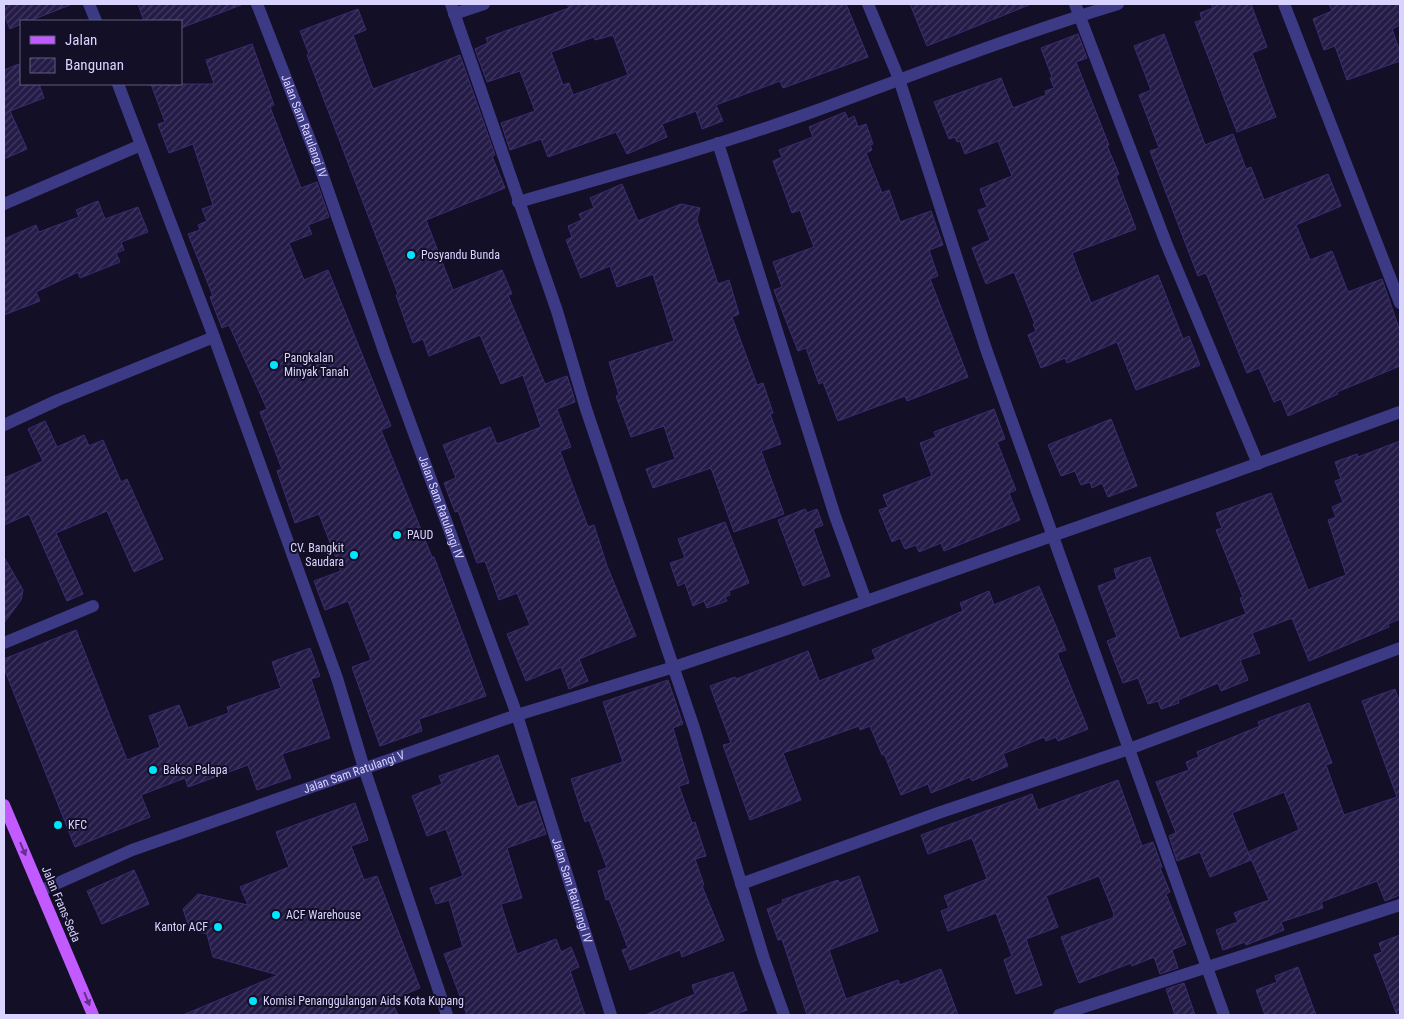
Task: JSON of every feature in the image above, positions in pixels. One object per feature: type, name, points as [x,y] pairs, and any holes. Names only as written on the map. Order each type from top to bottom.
[{"type":"main road","name":"Jalan Frans-Seda","points":[[4,804],[93,1015]]},
{"type":"street","points":[[89,4],[96,20]]},
{"type":"street","name":"Jalan Sam Ratulangi IV","points":[[257,4],[314,153],[517,716],[611,1015]]},
{"type":"street","points":[[484,4],[452,9],[557,311],[586,409],[674,667],[741,884],[784,1015]]},
{"type":"street","points":[[868,4],[899,79],[986,349],[1224,1015]]},
{"type":"street","points":[[518,202],[718,143],[814,111],[1077,10],[1118,4]]},
{"type":"street","points":[[1284,4],[1400,304]]},
{"type":"street","points":[[1077,10],[1166,243],[1258,464]]},
{"type":"street","points":[[118,85],[214,337],[337,678],[364,768],[447,1015]]},
{"type":"street","points":[[718,143],[832,507],[866,601]]},
{"type":"street","points":[[4,204],[141,145]]},
{"type":"street","points":[[4,425],[58,400],[214,337]]},
{"type":"street","name":"Jalan Sam Ratulangi V","points":[[40,891],[132,850],[364,768],[517,716],[674,667],[1258,464],[1400,412]]},
{"type":"street","points":[[4,643],[93,606]]},
{"type":"street","points":[[741,884],[941,812],[1129,749],[1400,648]]},
{"type":"street","points":[[1059,1015],[1400,905]]},
{"type":"building","points":[[4,4],[70,4],[32,20],[20,20],[20,24],[10,29],[4,15]]},
{"type":"building","points":[[138,4],[241,5],[182,28],[182,20],[144,20]]},
{"type":"building","points":[[567,4],[846,4],[868,57],[783,88],[780,81],[716,105],[723,121],[702,129],[696,111],[662,124],[667,137],[627,154],[616,132],[548,157],[541,139],[510,150],[501,123],[535,111],[520,71],[487,82],[475,49],[488,43],[486,38],[569,8]],"holes":[[[613,35],[628,75],[573,95],[569,83],[563,85],[551,52],[594,37],[595,40]]]},
{"type":"building","points":[[910,4],[1029,4],[1029,5],[927,46]]},
{"type":"building","points":[[1211,4],[1251,4],[1267,47],[1252,53],[1276,117],[1237,132],[1195,22],[1202,20],[1200,13],[1213,8]]},
{"type":"building","points":[[1329,4],[1400,4],[1400,25],[1392,29],[1400,52],[1400,61],[1347,80],[1335,46],[1324,50],[1313,19],[1332,11]]},
{"type":"building","points":[[358,9],[366,30],[353,35],[373,89],[460,55],[495,155],[492,156],[505,188],[426,220],[453,290],[502,270],[512,294],[508,295],[545,384],[567,376],[572,391],[575,402],[557,409],[571,447],[560,451],[588,527],[594,525],[607,566],[636,636],[579,659],[588,681],[569,689],[561,667],[526,681],[507,634],[530,625],[517,593],[499,600],[485,561],[477,563],[458,511],[455,512],[444,483],[456,478],[443,445],[490,427],[497,444],[541,427],[523,375],[501,384],[480,335],[429,356],[423,339],[413,343],[396,295],[398,294],[307,55],[309,54],[300,31]]},
{"type":"building","points":[[1078,34],[1087,58],[1076,62],[1109,145],[1107,146],[1119,174],[1116,176],[1136,229],[1072,253],[1078,270],[1091,303],[1158,275],[1183,339],[1189,336],[1200,365],[1136,390],[1117,342],[1067,363],[1065,358],[1041,368],[1028,335],[1036,331],[1033,324],[1035,324],[1014,272],[986,284],[972,248],[990,240],[978,210],[987,207],[980,189],[1012,176],[998,141],[965,154],[960,141],[957,142],[955,137],[949,139],[934,102],[1001,78],[1013,108],[1046,95],[1045,91],[1054,88],[1041,48]]},
{"type":"building","points":[[1164,34],[1205,145],[1233,134],[1246,169],[1251,167],[1264,200],[1328,174],[1341,206],[1296,225],[1310,260],[1332,251],[1348,292],[1382,279],[1400,331],[1400,366],[1337,392],[1338,394],[1288,416],[1281,399],[1274,402],[1259,368],[1247,373],[1206,273],[1198,276],[1150,151],[1159,148],[1139,95],[1151,90],[1134,46]]},
{"type":"building","points":[[252,44],[274,105],[270,107],[301,188],[317,182],[329,217],[308,225],[312,234],[289,243],[304,280],[328,270],[391,426],[381,430],[432,557],[434,557],[486,696],[419,719],[422,731],[380,746],[352,667],[371,660],[348,601],[325,610],[314,581],[341,571],[319,514],[295,523],[277,471],[282,469],[260,412],[267,409],[229,325],[222,328],[210,297],[213,296],[188,234],[200,230],[198,225],[207,221],[202,209],[213,205],[193,144],[169,153],[158,124],[165,122],[151,85],[214,84],[206,60]]},
{"type":"building","points":[[19,64],[20,85],[39,85],[44,98],[10,111],[27,149],[4,159],[4,70]]},
{"type":"building","points":[[845,112],[848,119],[854,116],[858,127],[866,124],[873,144],[870,145],[872,150],[866,153],[882,193],[889,190],[900,222],[931,211],[943,245],[929,250],[938,276],[930,279],[968,377],[907,401],[905,396],[838,421],[823,382],[819,384],[806,348],[798,351],[774,290],[782,287],[773,262],[814,247],[800,210],[792,213],[773,161],[782,157],[779,150],[813,137],[809,127]]},
{"type":"building","points":[[622,184],[638,221],[681,204],[700,208],[697,220],[718,284],[729,280],[739,314],[732,317],[757,385],[763,383],[773,413],[770,414],[781,444],[761,451],[784,514],[734,532],[711,468],[653,488],[646,469],[675,459],[664,426],[631,437],[616,396],[619,395],[609,362],[674,341],[653,274],[617,287],[610,266],[581,278],[566,240],[572,237],[568,226],[582,220],[579,214],[594,208],[590,198]]},
{"type":"building","points":[[98,201],[105,219],[138,207],[148,232],[121,242],[124,250],[116,253],[120,262],[80,278],[78,272],[36,292],[40,301],[4,315],[4,239],[36,225],[39,232],[79,217],[76,210]]},
{"type":"building","points":[[994,409],[1005,439],[997,442],[1016,490],[1009,493],[1020,520],[944,551],[941,543],[919,552],[916,545],[905,549],[900,538],[892,542],[879,510],[888,507],[883,495],[932,476],[920,443],[936,437],[934,432]]},
{"type":"building","points":[[1111,419],[1137,486],[1108,497],[1102,483],[1092,488],[1090,482],[1081,485],[1075,471],[1061,476],[1048,445]]},
{"type":"building","points":[[45,421],[57,447],[84,435],[89,446],[103,440],[121,482],[127,479],[163,559],[134,572],[107,511],[56,533],[83,594],[67,601],[29,514],[4,525],[4,478],[43,461],[28,429]]},
{"type":"building","points":[[1400,441],[1400,619],[1388,624],[1389,627],[1309,661],[1292,618],[1252,633],[1260,653],[1240,660],[1248,680],[1221,691],[1218,683],[1178,700],[1179,703],[1161,709],[1158,701],[1148,704],[1138,678],[1123,683],[1107,641],[1117,637],[1098,586],[1117,579],[1114,569],[1150,557],[1180,639],[1246,614],[1240,598],[1243,597],[1216,530],[1222,528],[1216,513],[1271,493],[1308,590],[1346,575],[1328,520],[1336,517],[1332,507],[1343,502],[1335,481],[1341,479],[1335,462],[1357,454],[1358,457]]},
{"type":"building","points":[[805,509],[807,513],[817,509],[823,525],[813,529],[830,576],[803,586],[778,520]]},
{"type":"building","points":[[725,522],[749,583],[729,591],[730,595],[725,597],[727,601],[707,608],[704,601],[693,606],[685,583],[678,586],[670,563],[685,558],[678,539]]},
{"type":"building","points":[[4,557],[23,590],[21,600],[4,623]]},
{"type":"building","points":[[1039,586],[1066,650],[1057,653],[1088,729],[1058,741],[1056,737],[1046,741],[1044,737],[1003,754],[1008,766],[972,781],[970,777],[931,793],[928,784],[901,795],[870,726],[860,730],[859,726],[783,753],[801,800],[750,820],[723,745],[731,743],[710,686],[735,677],[736,679],[808,651],[819,681],[876,659],[872,650],[963,611],[960,603],[989,591],[994,605]]},
{"type":"building","points":[[76,630],[127,760],[160,747],[149,716],[179,705],[188,728],[229,713],[227,707],[281,688],[272,662],[310,648],[320,676],[311,679],[330,738],[282,754],[291,778],[257,790],[248,765],[188,787],[185,778],[141,795],[150,817],[75,847],[4,668],[4,659]]},
{"type":"building","points":[[668,680],[683,724],[673,728],[689,783],[679,786],[692,823],[695,822],[706,856],[695,859],[704,885],[702,886],[724,940],[682,957],[680,950],[630,970],[622,950],[628,948],[609,899],[606,900],[598,871],[607,868],[589,820],[585,822],[571,779],[623,762],[603,702]]},
{"type":"building","points":[[1395,689],[1400,703],[1400,895],[1385,901],[1377,881],[1321,902],[1323,908],[1281,922],[1284,930],[1246,945],[1245,942],[1223,950],[1216,930],[1238,922],[1234,913],[1269,900],[1248,852],[1299,830],[1284,792],[1232,813],[1251,860],[1210,877],[1200,852],[1177,861],[1169,836],[1176,833],[1156,782],[1189,770],[1186,762],[1199,757],[1197,752],[1260,726],[1258,722],[1309,703],[1332,763],[1326,765],[1344,815],[1397,797],[1362,701]]},
{"type":"building","points":[[498,755],[517,807],[535,801],[546,834],[507,848],[522,898],[501,904],[517,954],[556,939],[561,952],[571,947],[579,967],[570,971],[585,1015],[467,1015],[444,954],[463,947],[449,900],[436,904],[430,888],[463,876],[446,829],[427,836],[412,796],[442,784],[439,776]]},
{"type":"building","points":[[1118,780],[1142,846],[1153,842],[1162,867],[1160,868],[1170,892],[1166,894],[1186,944],[1172,950],[1178,968],[1160,974],[1154,957],[1132,966],[1131,963],[1079,983],[1061,937],[1113,918],[1114,914],[1099,876],[1046,896],[1058,927],[1026,939],[1042,985],[1016,994],[1004,960],[1012,956],[996,913],[948,931],[941,911],[949,908],[944,896],[987,879],[972,838],[928,854],[921,835],[1032,794],[1038,810]]},
{"type":"building","points":[[355,803],[368,840],[351,846],[364,880],[377,876],[420,988],[391,1000],[398,1015],[183,1015],[278,975],[213,957],[207,934],[190,930],[183,909],[198,894],[248,905],[240,887],[289,867],[276,832]]},
{"type":"building","points":[[134,870],[149,904],[102,924],[87,891]]},
{"type":"building","points":[[859,876],[878,931],[829,950],[846,999],[898,980],[900,985],[941,969],[958,1015],[807,1015],[782,939],[778,940],[767,909],[783,903],[782,900],[838,880],[839,883]]},
{"type":"building","points":[[1400,935],[1400,1015],[1397,1015],[1374,955],[1382,952],[1379,943]]},
{"type":"building","points":[[1298,967],[1316,1015],[1265,1015],[1256,990],[1277,982],[1275,976]]},
{"type":"building","points":[[733,972],[747,1010],[733,1015],[645,1015],[695,994],[692,985]]},
{"type":"building","points":[[1184,983],[1195,1015],[1175,1015],[1166,989]]},
{"type":"place","name":"Posyandu Bunda","points":[[411,255]]},
{"type":"place","name":"Pangkalan Minyak Tanah","points":[[274,365]]},
{"type":"place","name":"PAUD","points":[[397,535]]},
{"type":"place","name":"CV. Bangkit Saudara","points":[[354,555]]},
{"type":"place","name":"Bakso Palapa","points":[[153,770]]},
{"type":"place","name":"KFC","points":[[58,825]]},
{"type":"place","name":"ACF Warehouse","points":[[276,915]]},
{"type":"place","name":"Kantor ACF","points":[[218,927]]},
{"type":"place","name":"Komisi Penanggulangan Aids Kota Kupang","points":[[253,1001]]}]
